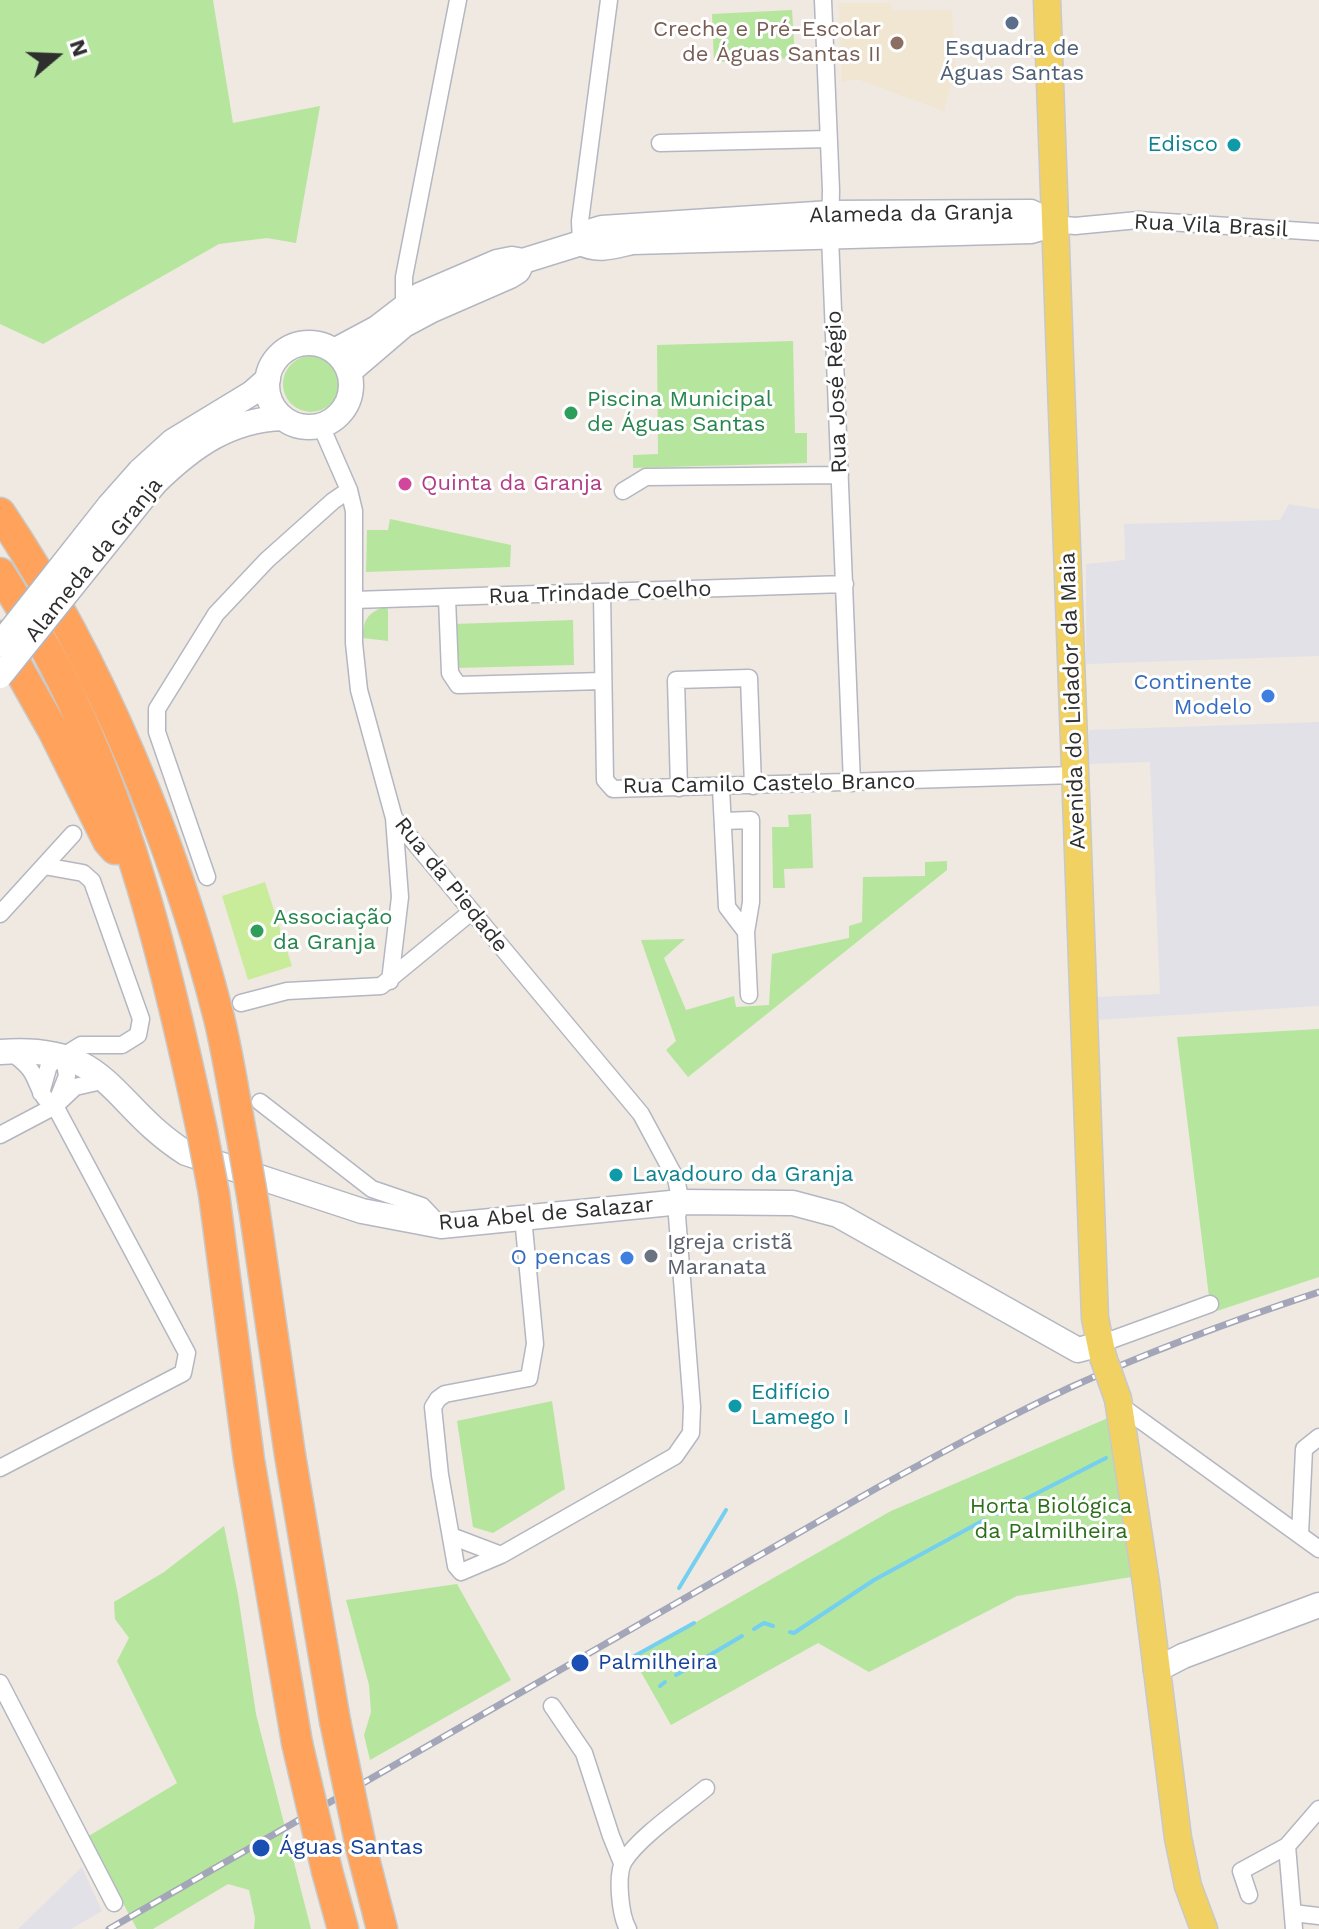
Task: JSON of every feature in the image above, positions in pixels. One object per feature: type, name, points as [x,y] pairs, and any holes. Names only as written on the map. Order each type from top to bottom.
[{"type":"highway","points":[[0,513],[89,666],[149,801],[188,910],[219,1020],[254,1207],[290,1455],[335,1721],[361,1847],[382,1929]]},
{"type":"highway","points":[[0,573],[47,652],[77,713],[111,797],[140,877],[181,1034],[214,1194],[249,1460],[297,1743],[343,1929]]},
{"type":"highway","points":[[0,636],[54,732],[108,841],[140,877]]},
{"type":"highway","points":[[373,1891],[395,1929]]},
{"type":"main road","name":"Avenida do Lidador da Maia","points":[[1047,0],[1095,1318],[1101,1350],[1120,1402],[1178,1838],[1188,1886],[1204,1929]]},
{"type":"street","points":[[404,316],[405,273],[458,0]]},
{"type":"street","points":[[581,243],[580,221],[609,0]]},
{"type":"street","name":"Rua José Régio","points":[[823,0],[852,783]]},
{"type":"street","points":[[660,143],[828,139]]},
{"type":"street","name":"Rua Vila Brasil","points":[[1055,224],[1075,226],[1138,220],[1319,232]]},
{"type":"street","name":"Alameda da Granja","points":[[349,372],[404,316],[420,295],[497,262],[512,259],[523,261],[581,243],[590,248],[605,248],[632,242],[830,225],[1031,231],[1055,224]]},
{"type":"street","name":"Alameda da Granja","points":[[0,676],[173,441],[252,393],[268,379],[272,366],[281,354],[293,346],[307,343],[334,351],[404,316]]},
{"type":"street","points":[[321,426],[343,411],[349,399],[349,372],[334,351]]},
{"type":"street","points":[[268,379],[268,394],[273,407],[283,418]]},
{"type":"street","name":"Alameda da Granja","points":[[0,644],[109,506],[148,477],[231,428],[255,419],[283,418],[295,425],[321,426]]},
{"type":"street","name":"Rua da Piedade","points":[[321,426],[349,490],[354,511],[354,643],[359,690],[394,818],[641,1114],[676,1179],[681,1202]]},
{"type":"street","points":[[623,491],[646,477],[840,475]]},
{"type":"street","points":[[207,877],[157,732],[157,709],[216,614],[267,560],[349,490]]},
{"type":"street","name":"Rua Trindade Coelho","points":[[354,600],[845,584]]},
{"type":"street","name":"Rua Camilo Castelo Branco","points":[[602,593],[605,780],[613,789],[1075,775]]},
{"type":"street","points":[[447,598],[450,673],[458,685],[603,681]]},
{"type":"street","points":[[679,788],[676,680],[749,678],[753,786]]},
{"type":"street","points":[[721,788],[727,907],[746,932]]},
{"type":"street","points":[[390,981],[400,897],[394,818]]},
{"type":"street","points":[[723,821],[751,820],[751,902],[746,932],[749,995]]},
{"type":"street","points":[[0,914],[73,834]]},
{"type":"street","points":[[41,1093],[49,1065],[81,1045],[122,1045],[138,1035],[141,1019],[92,881],[83,873],[44,866]]},
{"type":"street","points":[[241,1003],[287,991],[381,986],[471,912]]},
{"type":"street","points":[[0,1468],[183,1373],[187,1353],[55,1106],[41,1093],[27,1066],[5,1052]]},
{"type":"street","name":"Rua Abel de Salazar","points":[[5,1052],[43,1052],[85,1065],[106,1080],[171,1144],[199,1159],[362,1211],[441,1226],[681,1202],[793,1203],[838,1215],[1078,1350],[1101,1350]]},
{"type":"street","points":[[55,1106],[67,1076],[64,1056]]},
{"type":"street","points":[[0,1135],[55,1106],[75,1087],[106,1080]]},
{"type":"street","points":[[260,1102],[372,1189],[422,1206],[441,1226]]},
{"type":"street","points":[[523,1217],[535,1344],[529,1378],[445,1394],[433,1407],[440,1475],[456,1566],[461,1572],[501,1555],[675,1456],[691,1433],[692,1407],[677,1216],[681,1202]]},
{"type":"street","points":[[1101,1350],[1210,1304]]},
{"type":"street","points":[[1120,1402],[1319,1549]]},
{"type":"street","points":[[1300,1535],[1304,1449],[1319,1437]]},
{"type":"street","points":[[451,1536],[501,1555]]},
{"type":"street","points":[[1156,1670],[1183,1656],[1319,1605]]},
{"type":"street","points":[[1156,1670],[1186,1670],[1319,1619]]},
{"type":"street","points":[[0,1683],[6,1708],[114,1903]]},
{"type":"street","points":[[552,1706],[584,1753],[622,1863],[620,1896],[623,1920],[628,1929]]},
{"type":"street","points":[[622,1863],[642,1841],[706,1788]]},
{"type":"street","points":[[1249,1895],[1241,1871],[1287,1846],[1319,1809]]},
{"type":"street","points":[[1287,1846],[1294,1921],[1319,1916]]},
{"type":"shaded area","name":"Creche e Pré-Escolar de Águas Santas II","points":[[839,3],[891,3],[892,11],[952,10],[956,79],[952,80],[944,111],[857,79],[842,82]]},
{"type":"shaded area","points":[[1289,504],[1319,509],[1319,656],[1086,664],[1086,564],[1125,560],[1124,524],[1280,520]]},
{"type":"shaded area","points":[[1319,722],[1319,1006],[1097,1020],[1097,997],[1160,994],[1150,762],[1087,764],[1089,730]]},
{"type":"shaded area","points":[[82,1867],[102,1911],[71,1929],[18,1929]]},
{"type":"green space","points":[[0,0],[213,0],[233,123],[320,106],[296,243],[267,238],[219,244],[43,344],[0,324]]},
{"type":"green space","points":[[792,10],[795,58],[714,62],[712,14]]},
{"type":"green space","points":[[793,341],[795,433],[807,433],[807,463],[633,468],[633,455],[658,454],[657,345]]},
{"type":"green space","points":[[311,356],[331,364],[339,384],[331,404],[311,412],[291,404],[283,384],[291,364]]},
{"type":"green space","points":[[390,519],[511,545],[510,567],[366,572],[367,530],[388,530]]},
{"type":"green space","points":[[384,607],[388,609],[388,641],[363,638],[367,618]]},
{"type":"green space","points":[[573,620],[574,665],[456,668],[454,624]]},
{"type":"green space","points":[[811,814],[813,868],[784,869],[785,888],[773,888],[772,827],[789,827],[788,815]]},
{"type":"green space","points":[[947,861],[947,870],[688,1077],[666,1050],[676,1041],[641,940],[685,939],[664,958],[686,1010],[734,996],[736,1007],[769,1005],[772,954],[849,938],[849,926],[862,922],[863,877],[925,876],[925,862]]},
{"type":"green space","name":"Associação da Granja","points":[[265,882],[292,966],[248,980],[222,896]]},
{"type":"green space","points":[[1319,1029],[1319,1277],[1211,1313],[1177,1037]]},
{"type":"green space","points":[[552,1401],[565,1489],[493,1533],[473,1527],[457,1421]]},
{"type":"green space","name":"Horta Biológica da Palmilheira","points":[[1108,1418],[1131,1577],[1017,1596],[869,1672],[818,1643],[671,1725],[633,1658],[891,1511]]},
{"type":"green space","points":[[224,1526],[256,1714],[311,1929],[254,1929],[249,1890],[228,1884],[153,1929],[137,1929],[87,1837],[177,1783],[117,1661],[129,1638],[115,1619],[114,1602],[164,1572]]},
{"type":"green space","points":[[457,1584],[511,1680],[370,1760],[364,1735],[371,1712],[369,1685],[346,1600]]},
{"type":"waterway","points":[[996,1514],[1106,1458]]},
{"type":"waterway","points":[[679,1588],[726,1510]]},
{"type":"waterway","points":[[790,1632],[794,1633],[874,1580],[984,1520]]},
{"type":"waterway","points":[[631,1658],[694,1623]]},
{"type":"waterway","points":[[754,1629],[764,1623],[773,1626]]},
{"type":"waterway","points":[[676,1675],[742,1636]]},
{"type":"waterway","points":[[660,1686],[665,1682]]},
{"type":"railway","points":[[109,1929],[875,1489],[971,1437],[1130,1361],[1319,1292]]},
{"type":"place","name":"Esquadra de Águas Santas","points":[[1012,23]]},
{"type":"place","name":"Creche e Pré-Escolar de Águas Santas II","points":[[897,43]]},
{"type":"place","name":"Edisco","points":[[1234,145]]},
{"type":"place","name":"Piscina Municipal de Águas Santas","points":[[571,413]]},
{"type":"place","name":"Quinta da Granja","points":[[405,484]]},
{"type":"place","name":"Continente Modelo","points":[[1268,696]]},
{"type":"place","name":"Associação da Granja","points":[[257,931]]},
{"type":"place","name":"Lavadouro da Granja","points":[[616,1175]]},
{"type":"place","name":"Igreja cristã Maranata","points":[[651,1256]]},
{"type":"place","name":"O pencas","points":[[627,1258]]},
{"type":"place","name":"Edifício Lamego I","points":[[735,1406]]},
{"type":"place","name":"Palmilheira","points":[[580,1663]]},
{"type":"place","name":"Águas Santas","points":[[261,1848]]}]
